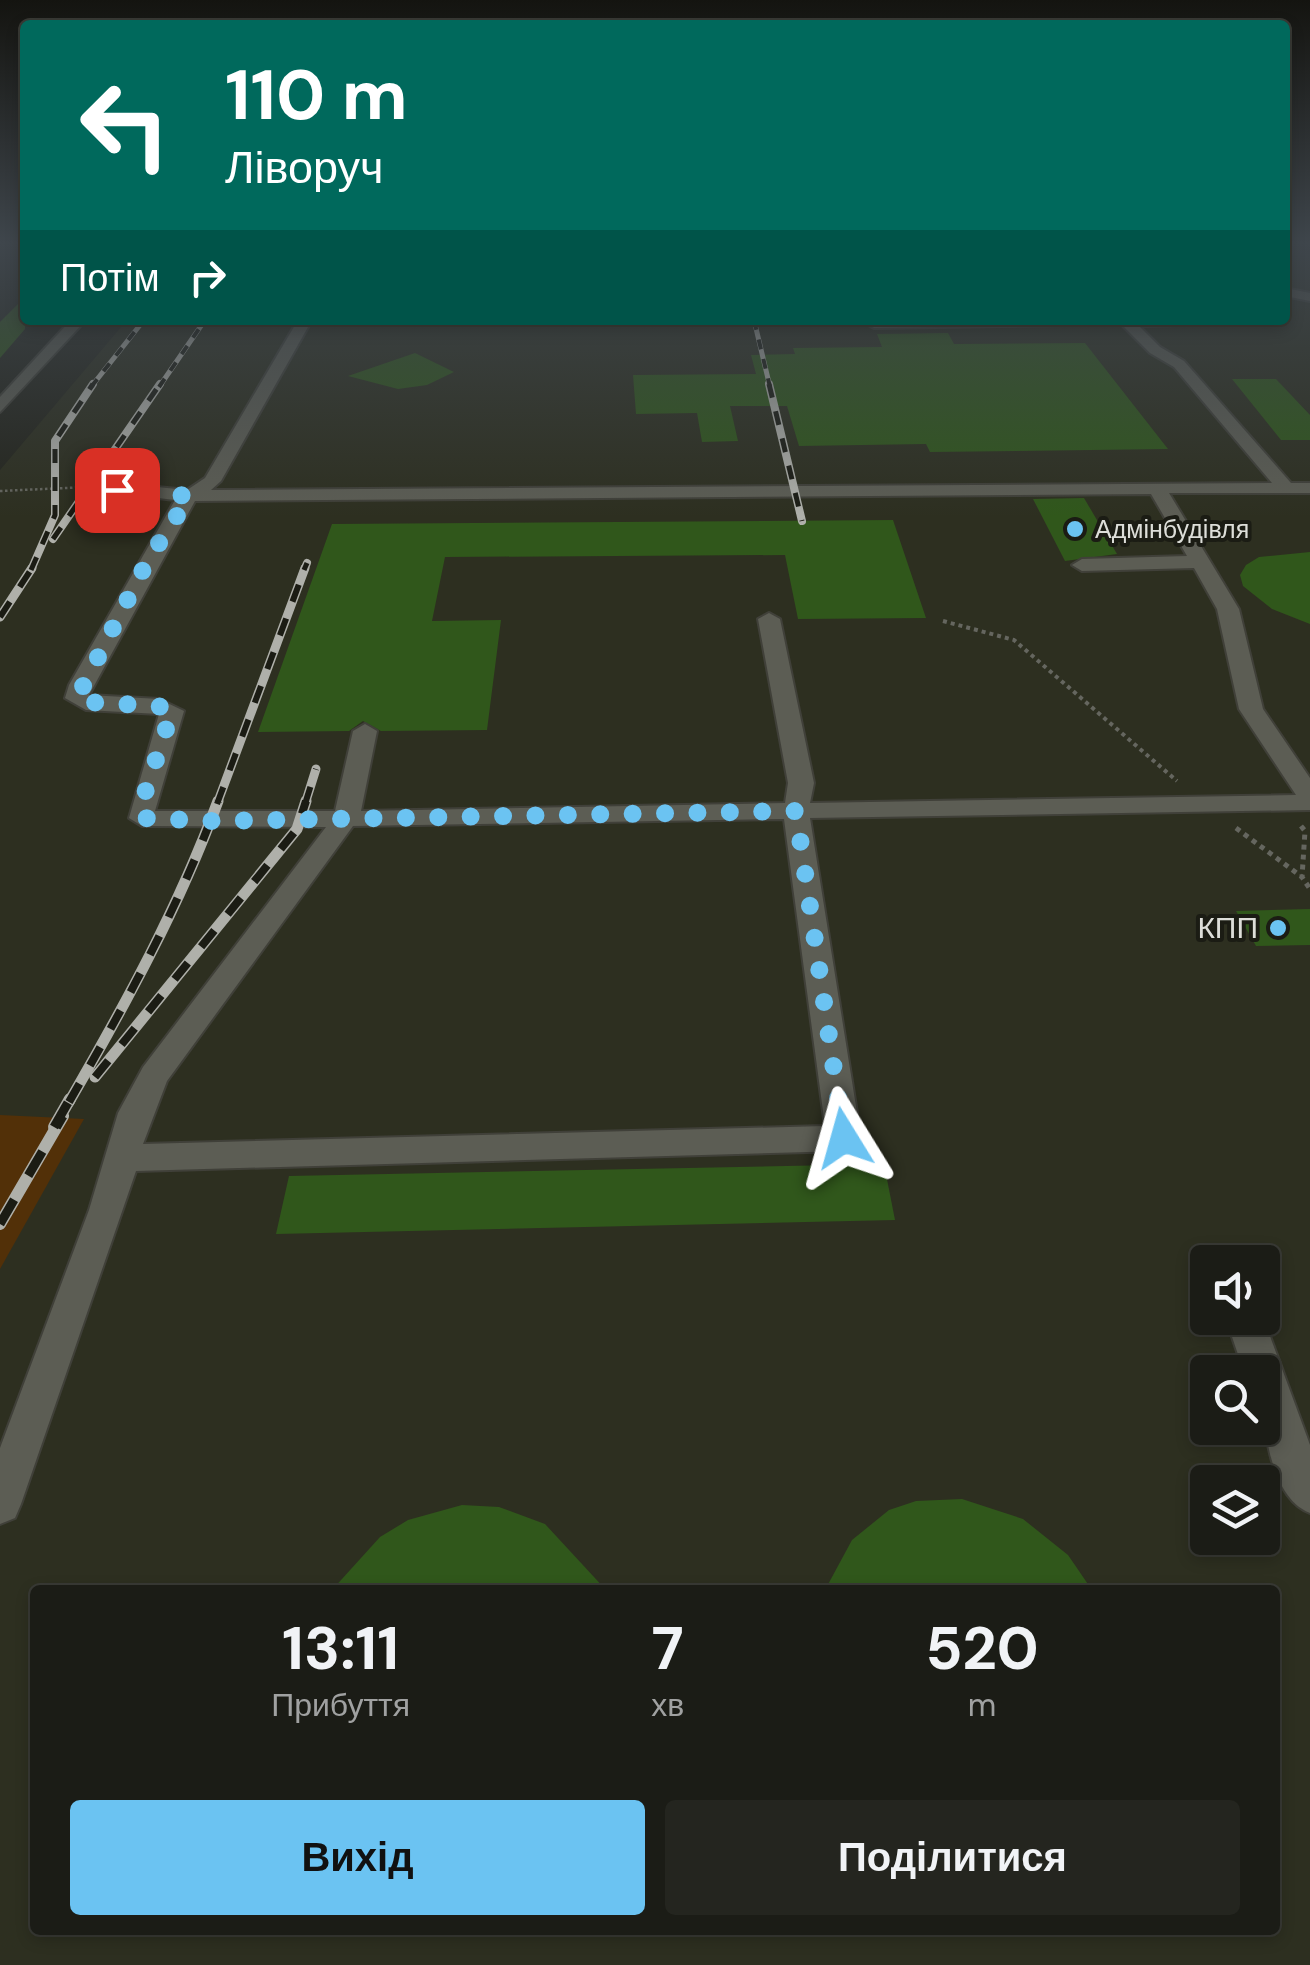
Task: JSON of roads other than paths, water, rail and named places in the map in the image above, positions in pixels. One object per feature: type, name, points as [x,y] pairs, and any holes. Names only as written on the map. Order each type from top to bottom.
[{"type":"street","points":[[3,399],[66,334]]},
{"type":"street","points":[[296,334],[212,481],[190,496],[148,560],[77,698],[86,702],[158,706],[172,711],[142,802],[142,818],[796,811],[1310,799]]},
{"type":"street","points":[[1139,334],[1155,350],[1179,364],[1286,488]]},
{"type":"street","points":[[107,487],[190,496],[1310,488]]},
{"type":"street","points":[[1156,488],[1228,608],[1251,708],[1310,799]]},
{"type":"street","points":[[1082,565],[1199,562]]},
{"type":"street","points":[[122,1158],[844,1138],[796,811],[801,783],[768,620]]},
{"type":"street","points":[[0,1504],[107,1210],[135,1112],[154,1076],[346,818],[365,731]]},
{"type":"street","points":[[1250,1335],[1304,1486],[1310,1493]]},
{"type":"railway","points":[[91,387],[133,334]]},
{"type":"railway","points":[[159,387],[196,334]]},
{"type":"railway","points":[[757,334],[770,387]]},
{"type":"railway","points":[[53,539],[160,384]]},
{"type":"railway","points":[[769,384],[802,521]]},
{"type":"railway","points":[[32,569],[55,515],[55,441],[91,387]]},
{"type":"railway","points":[[304,570],[307,563]]},
{"type":"railway","points":[[217,804],[305,568]]},
{"type":"railway","points":[[0,617],[32,569]]},
{"type":"railway","points":[[305,804],[316,769]]},
{"type":"railway","points":[[69,1102],[150,955],[218,801]]},
{"type":"railway","points":[[95,1077],[297,829],[306,801]]},
{"type":"railway","points":[[54,1127],[70,1099]]},
{"type":"railway","points":[[0,1224],[63,1116]]},
{"type":"place","name":"Адмінбудівля","points":[[1075,529]]},
{"type":"place","name":"КПП","points":[[1278,928]]}]
